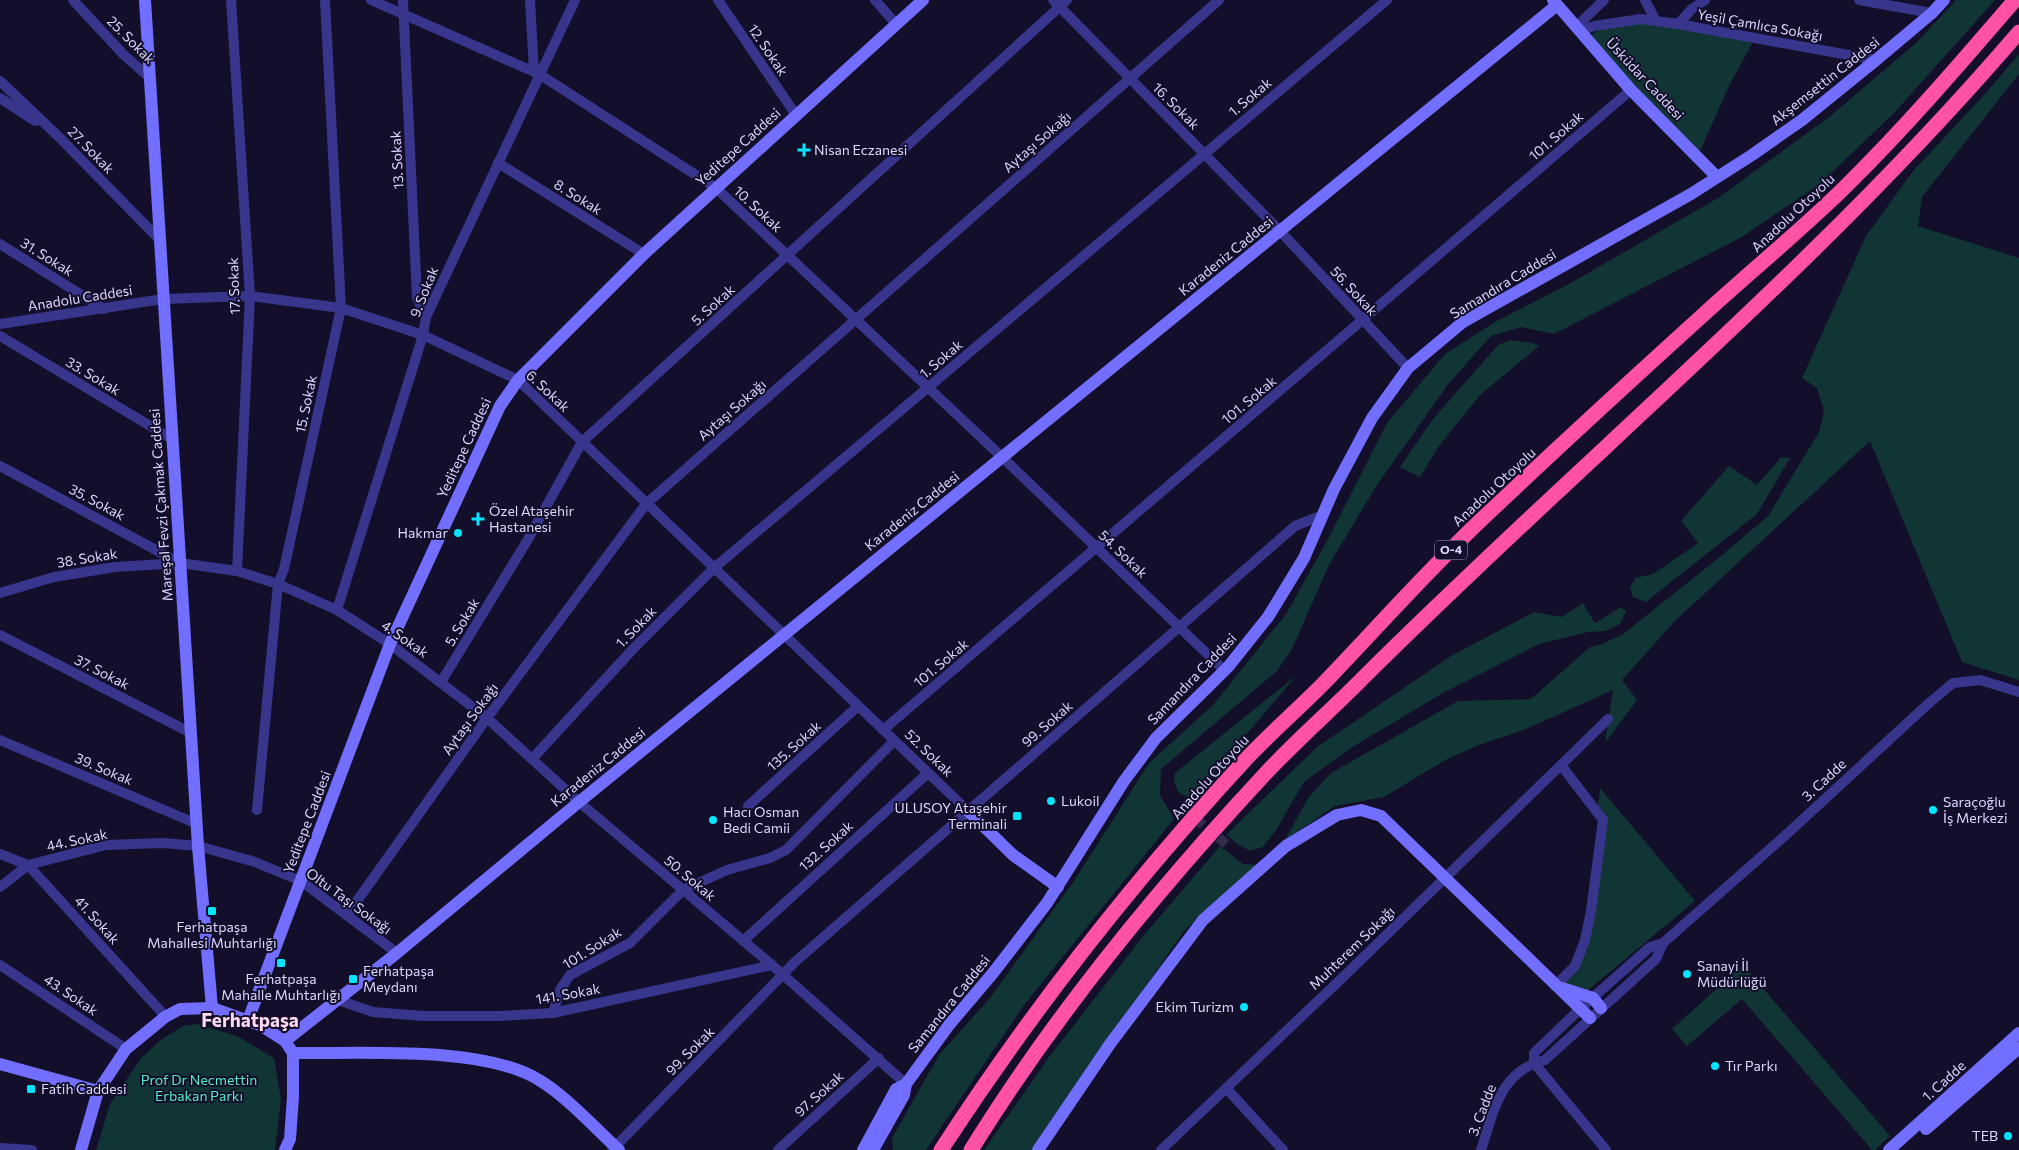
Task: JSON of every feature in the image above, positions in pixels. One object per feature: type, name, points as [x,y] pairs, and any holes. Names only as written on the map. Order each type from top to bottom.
[{"type":"highway","name":"Anadolu Otoyolu","points":[[941,1150],[983,1086],[1049,993],[1171,844],[1251,754],[1322,685],[1398,603],[1479,522],[1844,188],[1940,88],[2015,0]]},
{"type":"highway","name":"O-4","points":[[971,1150],[1020,1075],[1128,930],[1188,859],[1268,770],[1476,566],[1786,276],[1959,101],[2019,32]]},
{"type":"street","name":"25. Sokak","points":[[73,0],[124,55],[150,77]]},
{"type":"street","name":"Mareşal Fevzi Çakmak Caddesi","points":[[145,0],[198,846],[212,1008]]},
{"type":"street","name":"17. Sokak","points":[[231,0],[250,296],[237,570]]},
{"type":"street","name":"15. Sokak","points":[[257,810],[278,584],[284,569],[341,308],[325,0]]},
{"type":"street","name":"10. Sokak","points":[[371,0],[537,73],[716,188],[1002,457]]},
{"type":"street","name":"13. Sokak","points":[[403,0],[417,298],[426,317]]},
{"type":"street","points":[[530,0],[537,73]]},
{"type":"street","name":"9. Sokak","points":[[337,610],[423,335],[426,317],[498,164],[537,73],[576,0]]},
{"type":"street","name":"12. Sokak","points":[[718,0],[796,115]]},
{"type":"street","points":[[876,0],[896,24]]},
{"type":"street","name":"Yeditepe Caddesi","points":[[248,1020],[390,644],[500,406],[518,380],[644,254],[923,0]]},
{"type":"street","name":"Aytaşı Sokağı","points":[[347,915],[487,718],[646,504],[1219,0]]},
{"type":"street","name":"1. Sokak","points":[[532,759],[633,649],[714,568],[1387,0]]},
{"type":"street","points":[[1578,29],[1604,0]]},
{"type":"street","points":[[1645,0],[1656,21]]},
{"type":"street","points":[[1678,24],[1692,9],[1705,0]]},
{"type":"street","points":[[1859,0],[1932,13]]},
{"type":"street","name":"Akşemsettin Caddesi","points":[[1717,177],[1802,120],[1932,13],[1944,0]]},
{"type":"street","name":"16. Sokak","points":[[1060,2],[1129,79],[1280,232]]},
{"type":"street","name":"5. Sokak","points":[[441,682],[528,541],[582,442],[1060,2]]},
{"type":"street","name":"Üsküdar Caddesi","points":[[1555,2],[1631,90],[1717,177]]},
{"type":"street","name":"Karadeniz Caddesi","points":[[285,1041],[338,1000],[1280,232],[1555,2]]},
{"type":"street","name":"Yeşil Çamlıca Sokağı","points":[[1578,29],[1641,19],[1876,60]]},
{"type":"street","name":"27. Sokak","points":[[0,82],[59,137],[160,240]]},
{"type":"street","name":"101. Sokak","points":[[883,730],[1631,90]]},
{"type":"street","points":[[0,98],[59,137]]},
{"type":"street","name":"8. Sokak","points":[[498,164],[644,254]]},
{"type":"street","name":"Samandıra Caddesi","points":[[874,1148],[904,1095],[906,1084],[949,1025],[993,973],[1058,887],[1124,781],[1156,738],[1224,670],[1268,617],[1304,558],[1334,489],[1372,418],[1408,368],[1463,322],[1717,177]]},
{"type":"street","name":"56. Sokak","points":[[1280,232],[1408,368]]},
{"type":"street","name":"31. Sokak","points":[[0,244],[104,309]]},
{"type":"street","name":"6. Sokak","points":[[164,299],[250,296],[341,308],[423,335],[518,380],[784,635]]},
{"type":"street","name":"Anadolu Caddesi","points":[[0,324],[164,299]]},
{"type":"street","name":"33. Sokak","points":[[0,336],[172,439]]},
{"type":"street","name":"54. Sokak","points":[[1002,457],[1224,670]]},
{"type":"street","name":"35. Sokak","points":[[0,466],[180,563]]},
{"type":"street","name":"99. Sokak","points":[[615,1149],[795,962],[1295,526],[1323,515]]},
{"type":"street","name":"4. Sokak","points":[[180,563],[237,570],[278,584],[337,610],[390,644],[487,718],[579,802]]},
{"type":"street","name":"38. Sokak","points":[[0,593],[54,577],[114,567],[180,563]]},
{"type":"street","name":"37. Sokak","points":[[0,635],[191,734]]},
{"type":"street","name":"52. Sokak","points":[[784,635],[1013,855],[1058,887]]},
{"type":"street","name":"3. Cadde","points":[[1482,1150],[1497,1101],[1509,1079],[1534,1062],[1545,1060],[1590,1018],[1597,1003],[1656,959],[1664,943],[1928,704],[1953,683],[1980,680],[2019,692]]},
{"type":"street","name":"135. Sokak","points":[[748,806],[858,706]]},
{"type":"street","name":"Muhterem Sokağı","points":[[1161,1150],[1341,979],[1608,719]]},
{"type":"street","name":"39. Sokak","points":[[0,740],[197,824]]},
{"type":"street","name":"101. Sokak","points":[[553,1013],[560,990],[570,975],[630,942],[683,890],[727,870],[770,858],[786,850],[894,741]]},
{"type":"street","points":[[1555,986],[1575,966],[1584,940],[1591,911],[1602,820],[1561,764]]},
{"type":"street","name":"132. Sokak","points":[[743,941],[928,773]]},
{"type":"street","name":"50. Sokak","points":[[579,802],[784,975],[906,1084]]},
{"type":"street","points":[[1038,1150],[1110,1044],[1203,920],[1286,846],[1337,815],[1361,810],[1381,816],[1590,1018]]},
{"type":"street","name":"44. Sokak","points":[[0,887],[28,865],[106,845],[163,843],[198,846]]},
{"type":"street","name":"Oltu Taşı Sokağı","points":[[198,846],[255,862],[301,881],[396,952]]},
{"type":"street","name":"41. Sokak","points":[[0,854],[28,865],[166,1017]]},
{"type":"street","name":"43. Sokak","points":[[0,965],[126,1048]]},
{"type":"street","name":"141. Sokak","points":[[338,1000],[373,1012],[423,1016],[499,1016],[553,1013],[772,965]]},
{"type":"street","points":[[1555,986],[1597,1003]]},
{"type":"street","points":[[1597,1003],[1581,1008],[1534,1053],[1534,1062],[1606,1150]]},
{"type":"street","points":[[80,1150],[98,1090],[126,1048],[166,1017],[180,1009],[212,1008],[260,1025],[285,1041],[293,1053],[293,1097],[290,1139],[286,1150]]},
{"type":"street","name":"1. Cadde","points":[[1889,1150],[2019,1034]]},
{"type":"street","name":"1. Cadde","points":[[1902,1150],[2019,1048]]},
{"type":"street","points":[[293,1053],[405,1054],[468,1058],[505,1065],[538,1079],[552,1088],[615,1149]]},
{"type":"street","name":"97. Sokak","points":[[778,1150],[878,1058]]},
{"type":"street","points":[[0,1064],[98,1090]]},
{"type":"street","points":[[874,1148],[896,1089],[906,1084]]},
{"type":"street","points":[[1226,1088],[1283,1150]]},
{"type":"street","points":[[1044,1150],[1063,1114]]},
{"type":"street","points":[[0,1148],[32,1150]]},
{"type":"green space","points":[[1956,0],[1995,0],[1895,112],[1820,184],[1740,238],[1554,334],[1521,327],[1491,336],[1449,383],[1377,485],[1329,565],[1292,649],[1277,671],[1161,769],[1160,795],[1174,819],[1024,1005],[926,1150],[893,1150],[892,1138],[939,1055],[990,998],[1074,881],[1149,763],[1213,705],[1286,614],[1327,541],[1387,423],[1445,354],[1495,322],[1569,284],[1718,198],[1829,117],[1916,43]]},
{"type":"green space","points":[[1642,21],[1755,38],[1730,84],[1700,151],[1638,89],[1590,36],[1597,31]]},
{"type":"green space","points":[[2019,54],[2019,74],[1922,197],[1918,226],[2019,258],[2019,680],[1962,662],[1870,441],[1675,621],[1622,680],[1637,700],[1605,743],[1613,690],[1524,730],[1479,745],[1447,759],[1384,797],[1335,806],[1285,840],[1308,798],[1331,773],[1458,701],[1531,699],[1590,647],[1602,644],[1623,634],[1768,516],[1819,432],[1824,411],[1817,388],[1802,378],[1866,236],[1913,171],[1985,94]]},
{"type":"green space","points":[[1510,340],[1532,343],[1539,346],[1480,395],[1439,446],[1420,477],[1400,467],[1433,419],[1498,345]]},
{"type":"green space","points":[[1781,457],[1790,458],[1757,514],[1646,602],[1633,597],[1630,588],[1635,578],[1653,574],[1698,543],[1681,521],[1729,466],[1757,485]]},
{"type":"green space","points":[[1583,603],[1595,623],[1621,607],[1626,611],[1620,624],[1605,631],[1588,632],[1539,644],[1443,693],[1351,748],[1304,782],[1276,830],[1263,847],[1250,851],[1226,835],[1317,747],[1451,656],[1534,612],[1562,617]]},
{"type":"green space","points":[[1297,675],[1191,799],[1178,792],[1174,782],[1175,773]]},
{"type":"green space","points":[[1600,788],[1695,901],[1587,991],[1562,984],[1578,967],[1606,819],[1598,806]]},
{"type":"green space","points":[[1220,846],[1243,864],[1260,865],[1243,877],[1184,931],[1033,1150],[984,1150],[1049,1057],[1144,935]]},
{"type":"green space","points":[[1743,965],[1890,1136],[1875,1150],[1872,1150],[1742,999],[1687,1046],[1672,1029]]},
{"type":"green space","name":"Prof Dr Necmettin Erbakan Parkı","points":[[197,1024],[237,1036],[274,1058],[281,1099],[275,1150],[96,1150],[110,1104],[141,1058],[162,1039],[183,1026]]},
{"type":"tunnel","points":[[1184,809],[1226,844]]},
{"type":"place","name":"Nisan Eczanesi","points":[[804,150]]},
{"type":"place","name":"Özel Ataşehir Hastanesi","points":[[478,519]]},
{"type":"place","name":"Hakmar","points":[[458,533]]},
{"type":"place","name":"Lukoil","points":[[1051,801]]},
{"type":"place","name":"Saraçoğlu İş Merkezi","points":[[1933,810]]},
{"type":"place","name":"ULUSOY Ataşehir Terminali","points":[[1017,816]]},
{"type":"place","name":"Hacı Osman Bedi Camii","points":[[713,820]]},
{"type":"place","name":"Ferhatpaşa Mahallesi Muhtarlığı","points":[[212,911]]},
{"type":"place","name":"Ferhatpaşa Mahalle Muhtarlığı","points":[[281,963]]},
{"type":"place","name":"Sanayi İl Müdürlüğü","points":[[1687,974]]},
{"type":"place","name":"Ferhatpaşa Meydanı","points":[[353,979]]},
{"type":"place","name":"Ekim Turizm","points":[[1244,1007]]},
{"type":"place","name":"Tır Parkı","points":[[1715,1066]]},
{"type":"place","name":"Fatih Caddesi","points":[[31,1089]]},
{"type":"place","name":"TEB","points":[[2008,1136]]},
{"type":"district","name":"Ferhatpaşa","points":[[250,1020]]}]
